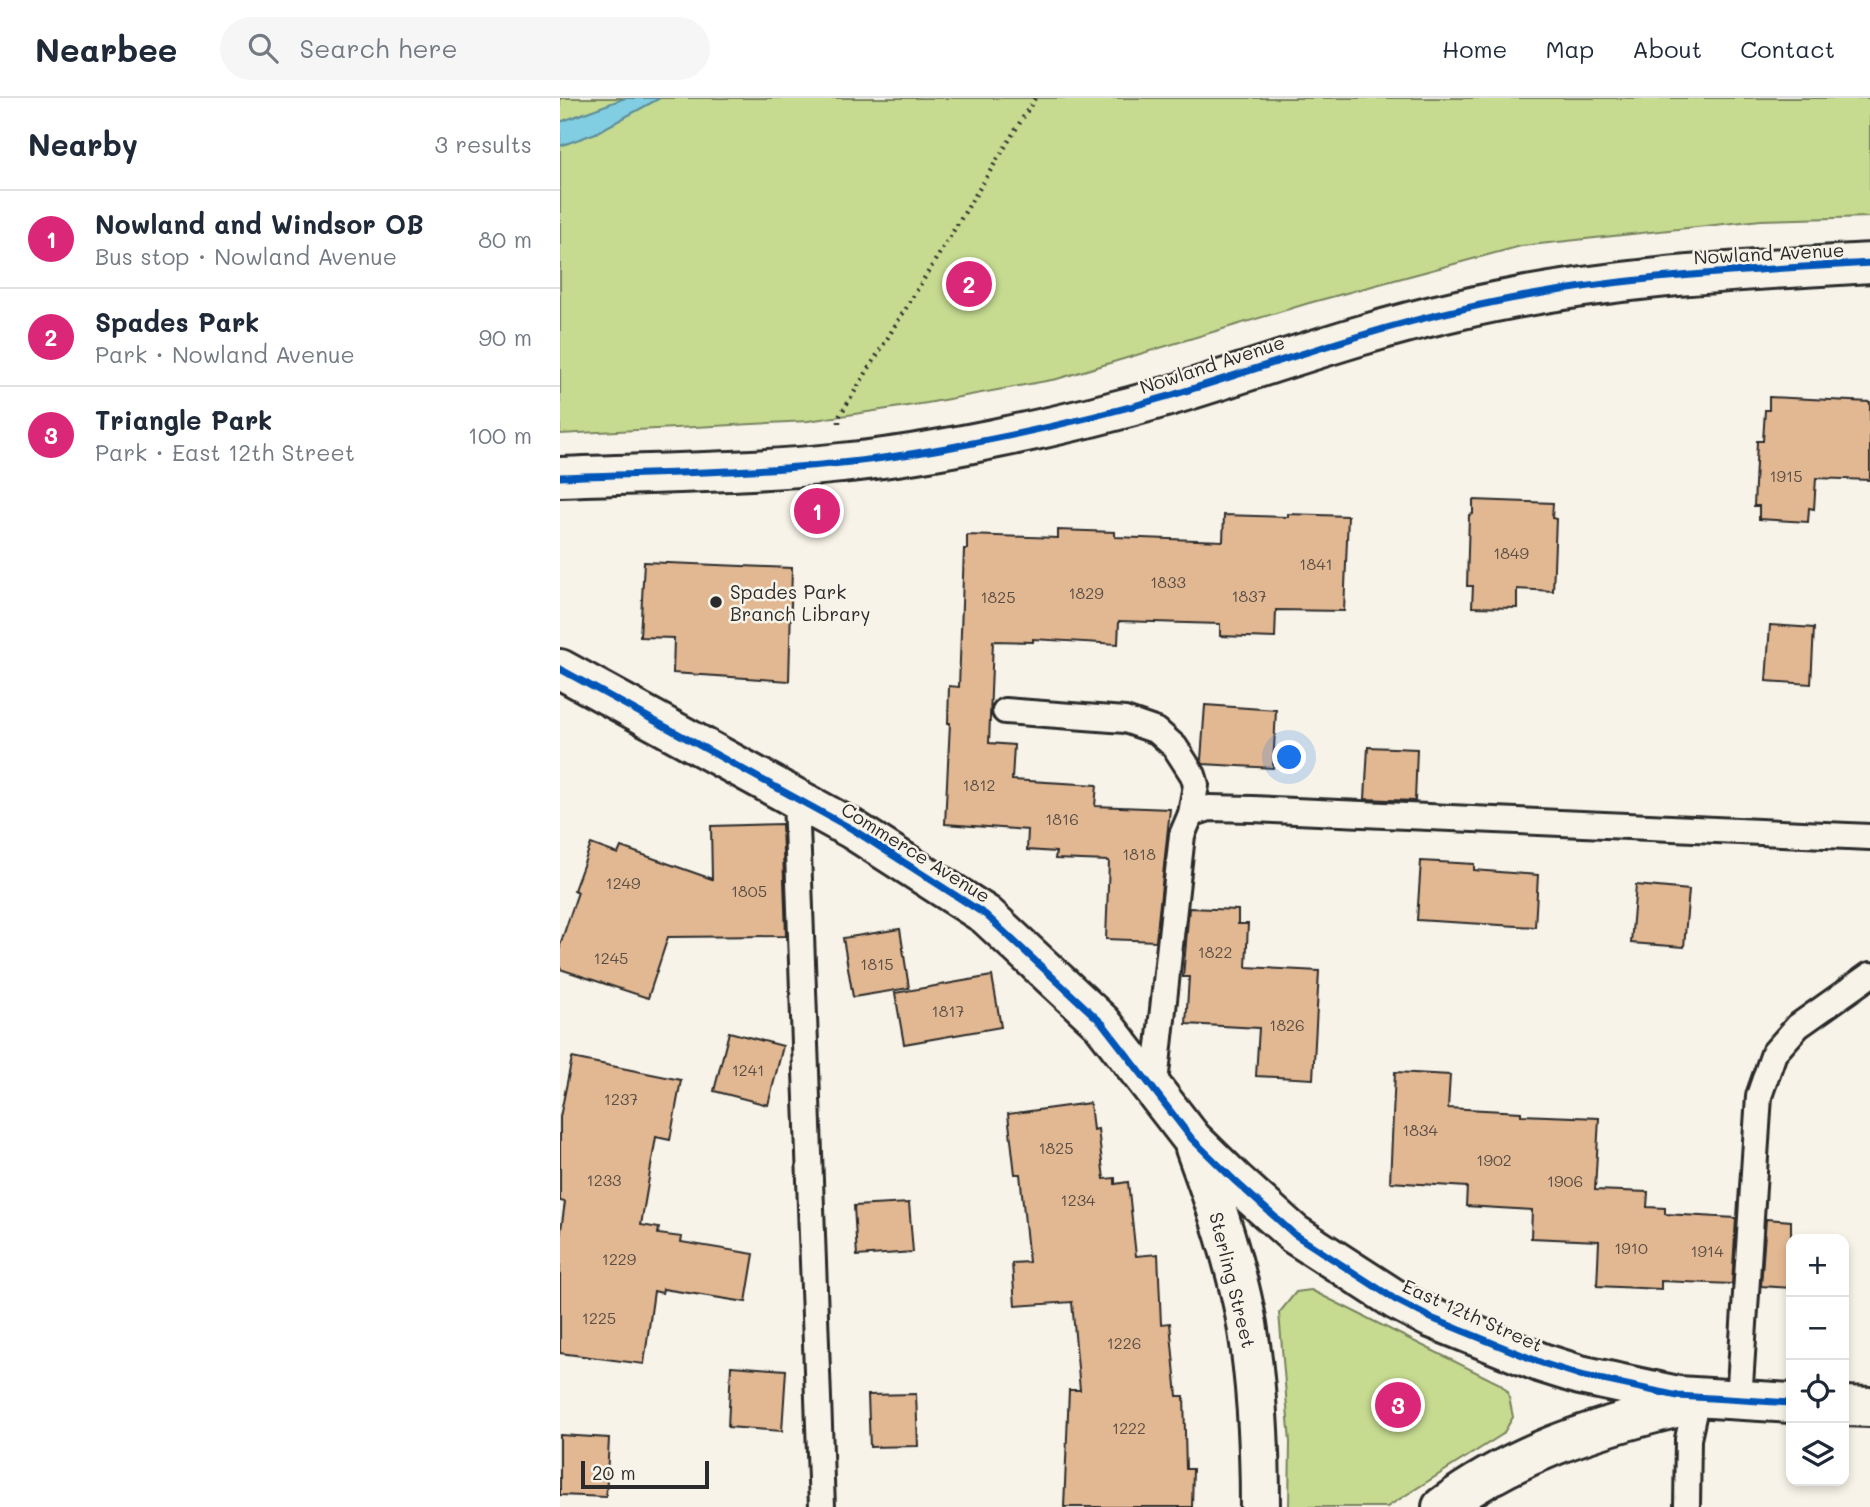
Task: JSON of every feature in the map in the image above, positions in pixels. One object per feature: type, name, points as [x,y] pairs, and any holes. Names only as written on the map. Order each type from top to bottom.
[{"type":"street","name":"Nowland Avenue","points":[[560,477],[842,463],[990,440],[1169,396],[1355,336],[1516,297],[1580,285],[1661,276],[1870,263]]},
{"type":"street","name":"Commerce Avenue","points":[[560,670],[870,839],[986,915],[1102,1023],[1192,1139]]},
{"type":"street","name":"East 12th Street","points":[[1192,1139],[1294,1234],[1413,1309],[1560,1369],[1638,1389],[1697,1398],[1786,1404]]},
{"type":"street","name":"Sterling Street","points":[[1192,1139],[1217,1211],[1247,1322],[1258,1412],[1260,1507]]},
{"type":"street","points":[[1442,1507],[1490,1476],[1564,1440],[1679,1407],[1697,1398]]},
{"type":"street","points":[[1849,1406],[1870,1407]]},
{"type":"lane","points":[[1005,711],[1125,720],[1157,731],[1175,747],[1193,775],[1196,785],[1191,814],[1182,835],[1154,1093]]},
{"type":"lane","points":[[796,799],[822,1507]]},
{"type":"lane","points":[[1191,814],[1209,808],[1252,809],[1870,837]]},
{"type":"lane","points":[[1739,1400],[1759,1096],[1774,1053],[1798,1026],[1870,975]]},
{"type":"lane","points":[[1687,1507],[1688,1439],[1697,1398]]},
{"type":"path","points":[[842,463],[839,417],[1035,98]]},
{"type":"green space","points":[[560,98],[1870,98],[1870,217],[1761,220],[1521,246],[1309,303],[1057,379],[927,403],[808,421],[560,434]]},
{"type":"green space","points":[[1311,1290],[1500,1384],[1508,1392],[1513,1417],[1503,1434],[1387,1507],[1289,1507],[1290,1442],[1279,1313],[1296,1292]]},
{"type":"water","points":[[625,98],[660,98],[596,133],[560,146],[560,122]]},
{"type":"building","points":[[1769,397],[1870,402],[1870,480],[1816,478],[1814,509],[1809,508],[1808,522],[1759,519],[1759,506],[1754,506],[1757,441],[1763,441],[1765,410],[1769,410]]},
{"type":"building","points":[[1473,500],[1553,503],[1552,518],[1556,519],[1553,591],[1517,589],[1517,608],[1472,607],[1473,586],[1467,586],[1469,515],[1473,514]]},
{"type":"building","points":[[1288,514],[1348,516],[1344,611],[1276,610],[1275,638],[1220,636],[1220,624],[1119,621],[1118,644],[1033,639],[1033,642],[993,641],[989,743],[1014,745],[1012,780],[1097,785],[1095,806],[1170,809],[1156,941],[1106,939],[1109,861],[1055,859],[1056,852],[1027,850],[1028,830],[945,824],[949,686],[959,687],[964,549],[967,549],[967,535],[1058,538],[1058,530],[1115,532],[1115,537],[1223,541],[1224,515],[1288,517]]},
{"type":"building","name":"Spades Park Branch Library","points":[[644,562],[792,568],[789,681],[673,673],[674,638],[640,637]]},
{"type":"building","points":[[1770,625],[1814,628],[1811,684],[1766,681]]},
{"type":"building","points":[[1205,705],[1276,710],[1273,768],[1203,764],[1201,760]]},
{"type":"building","points":[[1368,747],[1417,749],[1415,801],[1365,799]]},
{"type":"building","points":[[782,824],[786,936],[668,937],[648,998],[560,969],[560,945],[578,892],[574,890],[591,844],[618,854],[621,847],[712,879],[711,826]]},
{"type":"building","points":[[1421,861],[1474,864],[1474,870],[1538,875],[1535,927],[1417,920]]},
{"type":"building","points":[[1636,885],[1689,890],[1684,947],[1631,943]]},
{"type":"building","points":[[1189,908],[1238,910],[1238,924],[1248,924],[1246,967],[1319,971],[1313,1079],[1256,1076],[1259,1028],[1186,1024],[1189,977],[1183,977]]},
{"type":"building","points":[[900,929],[909,988],[853,997],[843,938]]},
{"type":"building","points":[[992,976],[1001,1027],[904,1044],[895,993]]},
{"type":"building","points":[[729,1032],[783,1046],[768,1105],[714,1091]]},
{"type":"building","points":[[572,1058],[681,1080],[670,1140],[656,1137],[641,1225],[659,1228],[658,1234],[682,1237],[681,1242],[754,1254],[746,1302],[663,1289],[662,1293],[654,1291],[644,1364],[560,1353],[560,1237],[565,1202],[560,1201],[560,1117]]},
{"type":"building","points":[[1395,1072],[1450,1075],[1448,1108],[1521,1112],[1521,1115],[1599,1118],[1595,1190],[1648,1192],[1647,1207],[1665,1208],[1665,1214],[1736,1218],[1732,1284],[1661,1281],[1661,1289],[1597,1286],[1599,1241],[1531,1238],[1532,1210],[1466,1206],[1467,1187],[1390,1182]]},
{"type":"building","points":[[1090,1103],[1093,1130],[1098,1129],[1104,1179],[1115,1178],[1115,1184],[1128,1182],[1136,1256],[1158,1254],[1161,1324],[1170,1323],[1177,1396],[1184,1396],[1186,1469],[1193,1469],[1192,1507],[1064,1507],[1069,1390],[1080,1390],[1072,1302],[1015,1306],[1012,1263],[1029,1262],[1020,1174],[1015,1174],[1008,1114]]},
{"type":"building","points":[[909,1203],[913,1252],[857,1256],[854,1206]]},
{"type":"building","points":[[1766,1219],[1791,1221],[1791,1234],[1786,1234],[1786,1288],[1761,1286]]},
{"type":"building","points":[[731,1366],[786,1370],[782,1431],[728,1427]]},
{"type":"building","points":[[916,1394],[918,1446],[870,1447],[868,1395]]},
{"type":"building","points":[[560,1435],[609,1438],[606,1497],[560,1495]]},
{"type":"cycle path","points":[[560,477],[771,469],[918,453],[1103,414],[1385,329],[1509,299],[1612,283],[1870,263]]},
{"type":"cycle path","points":[[560,669],[852,829],[986,915],[1102,1023],[1192,1139],[1235,1181],[1294,1234],[1396,1300],[1431,1318],[1542,1363],[1580,1375],[1678,1396],[1786,1403]]},
{"type":"place","name":"Spades Park","points":[[969,284]]},
{"type":"place","name":"Nowland and Windsor OB","points":[[817,511]]},
{"type":"place","name":"Spades Park Branch Library","points":[[716,602]]},
{"type":"place","name":"Triangle Park","points":[[1398,1405]]}]
